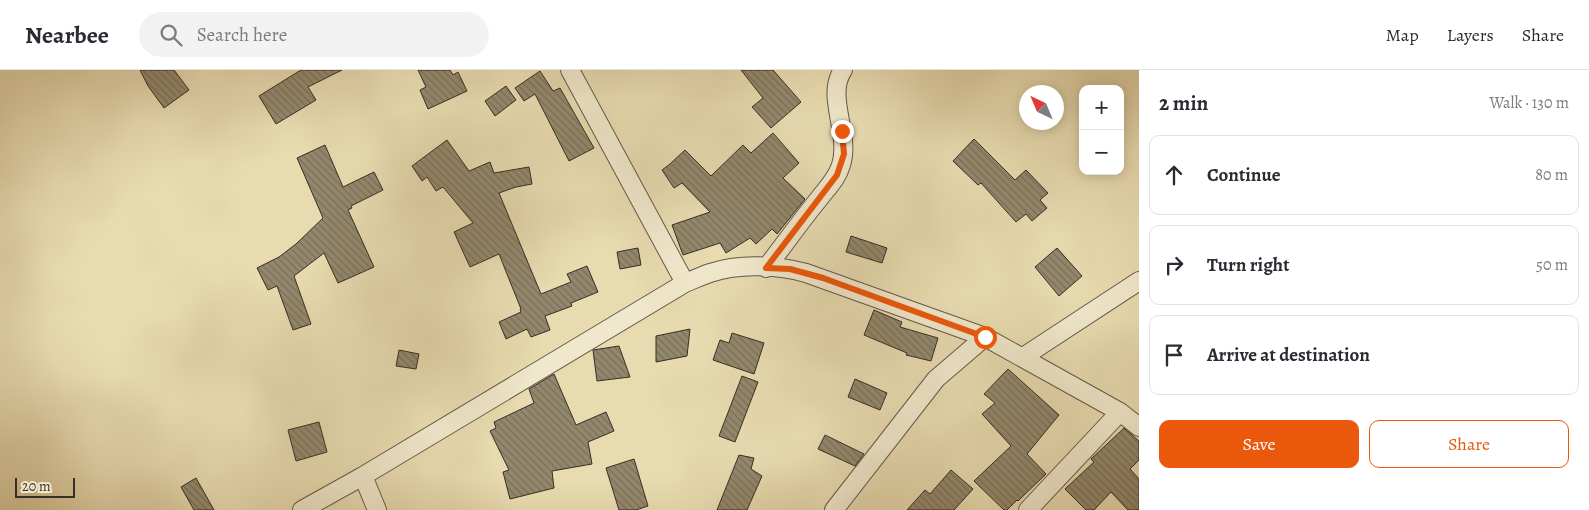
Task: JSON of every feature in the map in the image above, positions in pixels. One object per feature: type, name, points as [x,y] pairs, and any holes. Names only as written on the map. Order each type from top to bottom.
[{"type":"street","points":[[570,70],[685,283]]},
{"type":"street","points":[[766,268],[831,185],[841,165],[844,154],[836,85],[843,70]]},
{"type":"street","points":[[302,510],[364,476],[685,283],[708,273],[742,267],[790,269],[823,278],[985,337],[1120,412],[1139,427]]},
{"type":"street","points":[[1023,357],[1139,281]]},
{"type":"street","points":[[834,510],[936,379],[985,337]]},
{"type":"street","points":[[1028,510],[1120,412]]},
{"type":"street","points":[[364,476],[377,510]]},
{"type":"building","points":[[140,70],[174,70],[189,90],[164,108],[148,86]]},
{"type":"building","points":[[301,70],[342,70],[308,87],[316,100],[276,124],[259,96]]},
{"type":"building","points":[[418,70],[450,70],[453,75],[458,72],[467,91],[428,109],[420,90],[426,87]]},
{"type":"building","points":[[741,70],[773,70],[801,102],[771,128],[752,107],[763,98]]},
{"type":"building","points":[[540,71],[553,91],[560,88],[594,148],[569,161],[535,94],[524,101],[515,88]]},
{"type":"building","points":[[506,86],[516,100],[495,116],[485,101]]},
{"type":"building","points":[[773,133],[799,163],[783,178],[805,199],[777,234],[772,229],[756,244],[750,238],[726,253],[720,243],[683,255],[672,225],[710,212],[682,183],[674,188],[662,170],[685,150],[711,176],[743,145],[751,153]]},
{"type":"building","points":[[974,139],[1015,180],[1026,170],[1048,193],[1040,200],[1047,208],[1032,221],[1026,214],[1016,222],[981,183],[978,185],[953,161]]},
{"type":"building","points":[[447,140],[469,171],[490,162],[494,173],[529,167],[532,184],[499,193],[541,294],[571,282],[567,274],[587,266],[598,292],[571,303],[572,306],[545,316],[550,330],[531,337],[527,329],[506,339],[499,322],[521,312],[521,309],[499,254],[470,267],[454,232],[473,223],[443,187],[436,191],[427,177],[422,181],[412,166]]},
{"type":"building","points":[[325,145],[343,187],[374,172],[383,190],[351,206],[352,208],[348,210],[374,267],[338,283],[324,253],[294,276],[311,324],[293,330],[277,286],[268,290],[257,268],[279,257],[296,244],[323,218],[297,158]]},
{"type":"building","points":[[851,236],[887,248],[882,263],[846,252]]},
{"type":"building","points":[[638,248],[641,265],[620,269],[617,252]]},
{"type":"building","points":[[1057,248],[1082,276],[1059,296],[1035,267]]},
{"type":"building","points":[[874,310],[902,322],[900,327],[938,338],[931,361],[906,355],[907,353],[864,335]]},
{"type":"building","points":[[690,329],[687,356],[656,362],[656,336]]},
{"type":"building","points":[[732,333],[764,343],[754,374],[713,360],[720,340],[729,343]]},
{"type":"building","points":[[619,346],[630,377],[597,381],[593,350]]},
{"type":"building","points":[[399,350],[419,354],[416,369],[396,366]]},
{"type":"building","points":[[1008,369],[1059,415],[1027,454],[1046,474],[1018,501],[1007,510],[1004,510],[974,481],[1011,446],[982,414],[995,403],[984,394]]},
{"type":"building","points":[[554,374],[576,425],[606,412],[614,431],[588,442],[592,464],[552,471],[554,488],[510,499],[503,472],[509,470],[490,431],[496,428],[494,422],[534,403],[529,389]]},
{"type":"building","points":[[742,376],[758,382],[735,442],[719,436]]},
{"type":"building","points":[[855,379],[887,393],[880,410],[848,397]]},
{"type":"building","points":[[319,422],[327,452],[296,461],[288,430]]},
{"type":"building","points":[[1124,428],[1139,441],[1139,460],[1130,469],[1139,479],[1139,510],[1128,510],[1111,492],[1094,510],[1086,510],[1065,489],[1094,462],[1091,459]]},
{"type":"building","points":[[825,435],[864,454],[855,466],[818,449]]},
{"type":"building","points":[[739,455],[754,458],[751,469],[762,476],[747,510],[717,510]]},
{"type":"building","points":[[634,459],[648,506],[636,510],[619,510],[606,468]]},
{"type":"building","points":[[951,470],[973,489],[954,510],[907,510],[925,490],[930,494]]},
{"type":"building","points":[[196,478],[214,510],[194,510],[181,487]]},
{"type":"route","points":[[842,131],[844,154],[837,175],[766,268],[790,269],[823,278],[985,337]]}]
